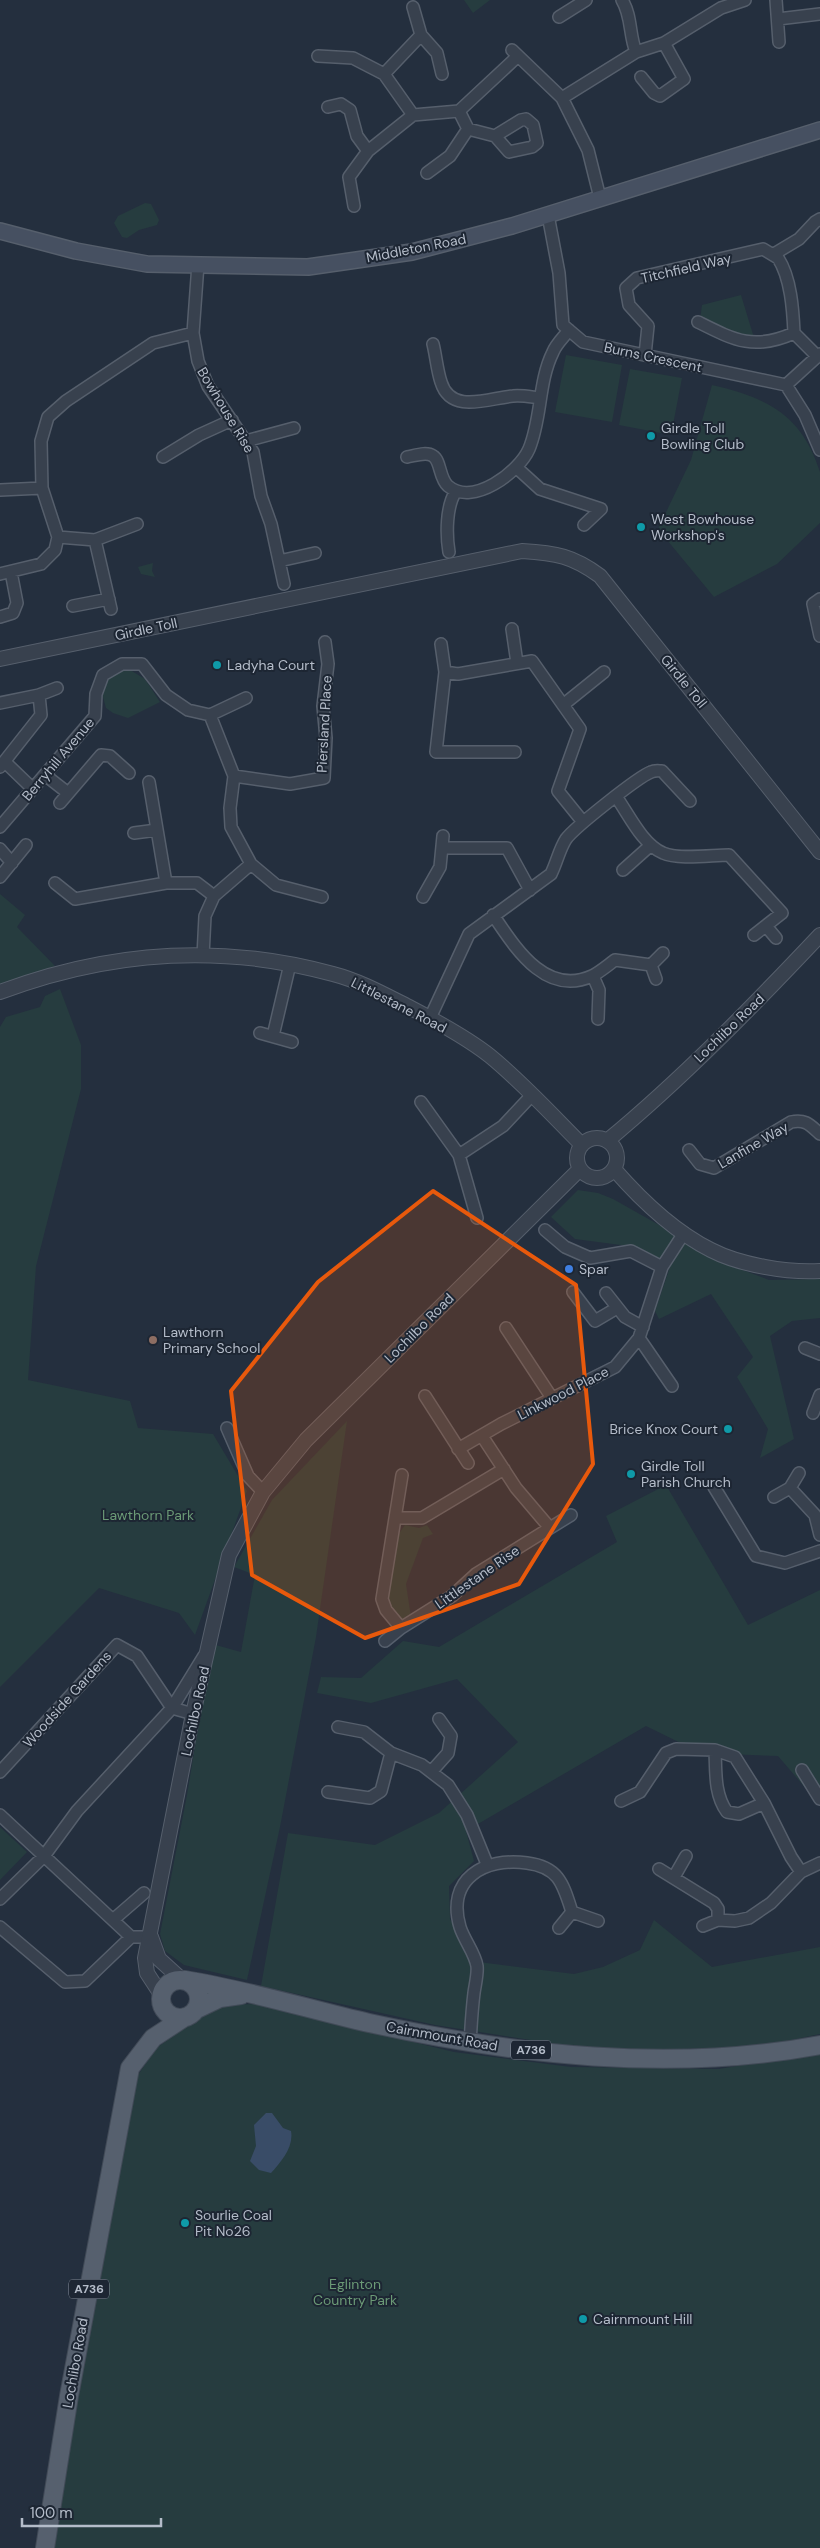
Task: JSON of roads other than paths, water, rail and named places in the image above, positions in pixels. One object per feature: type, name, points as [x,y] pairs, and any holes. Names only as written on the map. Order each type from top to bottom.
[{"type":"main road","name":"Middleton Road","points":[[0,231],[76,251],[147,264],[318,266],[412,252],[548,215],[820,130]]},
{"type":"main road","name":"Cairnmount Road","points":[[184,1980],[214,1985],[370,2023],[470,2043],[596,2058],[692,2058],[788,2051],[820,2045]]},
{"type":"main road","points":[[184,1980],[195,1987],[198,1992],[198,2005],[190,2013],[179,2017],[168,2013],[162,1999],[168,1985],[184,1980]]},
{"type":"main road","name":"Cairnmount Road","points":[[190,2013],[220,1998],[246,1994]]},
{"type":"main road","name":"Lochlibo Road","points":[[153,2038],[162,1999]]},
{"type":"main road","name":"Lochlibo Road","points":[[45,2548],[69,2396],[130,2068],[153,2038],[190,2013]]},
{"type":"street","points":[[559,17],[586,0]]},
{"type":"street","points":[[622,0],[629,14],[629,32],[636,52]]},
{"type":"street","points":[[562,98],[636,52],[664,43],[707,16],[736,1],[745,0]]},
{"type":"street","points":[[776,0],[779,42]]},
{"type":"street","points":[[413,7],[421,35],[437,53],[442,74]]},
{"type":"street","points":[[778,19],[820,14]]},
{"type":"street","points":[[384,74],[421,35]]},
{"type":"street","points":[[640,77],[654,93],[660,96],[684,79],[664,43]]},
{"type":"street","points":[[354,206],[349,177],[368,151],[413,115],[459,111],[515,53],[562,98],[588,150],[600,198]]},
{"type":"street","points":[[318,56],[353,58],[384,74],[413,115]]},
{"type":"street","points":[[328,107],[341,104],[350,110],[357,136],[368,151]]},
{"type":"street","points":[[459,111],[468,129],[495,136]]},
{"type":"street","points":[[427,173],[450,156],[468,129]]},
{"type":"street","points":[[407,457],[432,455],[437,460],[442,479],[456,491],[479,491],[517,468],[532,441],[545,373],[553,350],[569,330],[563,325],[559,273],[548,215]]},
{"type":"street","points":[[817,220],[777,258],[793,316],[794,333],[818,355],[786,385],[805,415],[820,450]]},
{"type":"street","name":"Titchfield Way","points":[[645,355],[648,326],[629,305],[626,288],[637,278],[762,249],[777,258]]},
{"type":"street","name":"Bowhouse Rise","points":[[198,264],[194,333],[198,361],[202,375],[253,452],[261,496],[271,524],[284,584]]},
{"type":"street","points":[[698,322],[735,339],[751,343],[767,343],[794,333]]},
{"type":"street","name":"Burns Crescent","points":[[569,330],[583,342],[786,385]]},
{"type":"street","points":[[0,617],[12,613],[17,603],[5,573],[41,564],[50,558],[55,550],[58,537],[42,488],[41,441],[48,417],[58,408],[153,343],[194,333]]},
{"type":"street","points":[[433,344],[441,384],[448,394],[457,401],[468,403],[514,396],[540,398]]},
{"type":"street","points":[[163,457],[190,440],[232,420]]},
{"type":"street","points":[[246,441],[294,428]]},
{"type":"street","points":[[517,468],[540,489],[601,509],[584,525]]},
{"type":"street","points":[[0,490],[42,488]]},
{"type":"street","points":[[449,552],[446,533],[451,508],[450,499],[456,491]]},
{"type":"street","points":[[58,537],[95,540],[137,524]]},
{"type":"street","points":[[73,606],[110,604],[95,540]]},
{"type":"street","name":"Girdle Toll","points":[[0,659],[522,551],[552,552],[583,563],[600,576],[820,852]]},
{"type":"street","points":[[279,561],[315,553]]},
{"type":"street","points":[[820,599],[813,604],[820,636]]},
{"type":"street","points":[[512,629],[517,663]]},
{"type":"street","name":"Piersland Place","points":[[234,776],[290,784],[324,778],[326,738],[323,706],[328,664],[325,642]]},
{"type":"street","points":[[441,644],[445,672],[440,700],[436,752],[515,752]]},
{"type":"street","points":[[445,672],[458,674],[532,661],[580,729],[558,791],[583,822]]},
{"type":"street","name":"Berryhill Avenue","points":[[0,827],[95,716],[96,694],[103,675],[122,664],[142,664],[166,695],[188,710],[210,715]]},
{"type":"street","points":[[563,704],[604,672]]},
{"type":"street","points":[[0,703],[39,695],[57,688]]},
{"type":"street","points":[[33,789],[2,765],[42,715],[39,695]]},
{"type":"street","points":[[246,698],[210,715],[234,776],[230,808],[231,826],[251,864],[276,885],[322,897]]},
{"type":"street","points":[[60,804],[101,756],[110,756],[129,773]]},
{"type":"street","points":[[430,1018],[469,934],[493,914],[551,874],[560,850],[567,838],[583,822],[643,776],[657,770],[662,771],[690,801]]},
{"type":"street","points":[[45,775],[68,793]]},
{"type":"street","points":[[149,782],[166,883]]},
{"type":"street","points":[[616,798],[651,845],[663,853],[675,855],[729,855],[782,912]]},
{"type":"street","points":[[134,833],[157,830]]},
{"type":"street","points":[[423,897],[440,867],[443,842],[507,848],[530,890]]},
{"type":"street","points":[[0,877],[26,845]]},
{"type":"street","points":[[622,870],[651,845]]},
{"type":"street","points":[[0,849],[12,862]]},
{"type":"street","points":[[203,956],[205,916],[214,896],[251,864]]},
{"type":"street","points":[[55,883],[75,899],[166,883],[196,883],[214,896]]},
{"type":"street","points":[[754,935],[792,905]]},
{"type":"street","points":[[493,914],[519,954],[534,967],[552,977],[566,980],[593,976],[615,960],[652,965]]},
{"type":"street","points":[[766,926],[776,938]]},
{"type":"street","name":"Lochlibo Road","points":[[611,1145],[636,1117],[753,1006],[820,935]]},
{"type":"street","points":[[652,965],[663,953]]},
{"type":"street","name":"Littlestane Road","points":[[0,992],[37,978],[132,957],[245,956],[290,964],[344,977],[372,988],[430,1018],[489,1055],[582,1145]]},
{"type":"street","points":[[273,1036],[290,964]]},
{"type":"street","points":[[652,965],[656,979]]},
{"type":"street","points":[[593,976],[599,990],[598,1019]]},
{"type":"street","points":[[260,1033],[292,1042]]},
{"type":"street","points":[[459,1155],[503,1126],[532,1095]]},
{"type":"street","points":[[421,1102],[459,1155],[477,1218]]},
{"type":"street","name":"Lanfine Way","points":[[689,1150],[700,1164],[714,1168],[791,1122],[801,1120],[808,1122],[820,1134]]},
{"type":"street","points":[[591,1139],[611,1145],[617,1156],[610,1173],[599,1178],[589,1177],[580,1169],[577,1156],[582,1145],[591,1139]]},
{"type":"street","name":"Lochilbo Road","points":[[162,1999],[148,1973],[145,1958],[151,1937],[193,1714],[229,1555],[263,1492],[306,1440],[580,1169]]},
{"type":"street","points":[[610,1173],[684,1233],[712,1251],[754,1264],[808,1272],[820,1271]]},
{"type":"street","points":[[545,1230],[565,1248],[590,1258],[631,1251],[662,1267]]},
{"type":"street","name":"Linkwood Place","points":[[458,1449],[552,1398],[615,1367],[641,1332],[662,1267],[684,1233]]},
{"type":"street","points":[[573,1292],[595,1321],[616,1308]]},
{"type":"street","points":[[606,1293],[616,1308],[641,1332],[672,1386]]},
{"type":"street","points":[[506,1328],[552,1398]]},
{"type":"street","points":[[805,1348],[820,1354]]},
{"type":"street","points":[[425,1396],[468,1463]]},
{"type":"street","points":[[813,1413],[820,1396]]},
{"type":"street","points":[[227,1428],[248,1476],[263,1492]]},
{"type":"street","points":[[482,1436],[516,1488],[550,1528]]},
{"type":"street","points":[[397,1518],[422,1518],[504,1469]]},
{"type":"street","points":[[774,1497],[790,1488],[799,1474]]},
{"type":"street","points":[[401,1628],[386,1610],[382,1599],[388,1551],[397,1518],[402,1476]]},
{"type":"street","points":[[714,1488],[756,1556],[785,1563],[820,1551]]},
{"type":"street","points":[[790,1488],[815,1515],[820,1534]]},
{"type":"street","name":"Littlestane Rise","points":[[385,1640],[452,1596],[476,1574],[571,1515]]},
{"type":"street","name":"Woodside Gardens","points":[[0,1772],[116,1645],[137,1656],[172,1708]]},
{"type":"street","points":[[0,1899],[44,1856],[77,1811],[172,1708],[207,1650]]},
{"type":"street","points":[[172,1708],[193,1714]]},
{"type":"street","points":[[431,1772],[448,1753],[451,1736],[439,1719]]},
{"type":"street","points":[[338,1727],[364,1732],[391,1753],[422,1765],[448,1784],[467,1815],[486,1864]]},
{"type":"street","points":[[621,1801],[640,1792],[666,1753],[676,1749],[715,1750],[735,1757],[764,1803],[801,1872]]},
{"type":"street","points":[[715,1750],[717,1793],[720,1802],[727,1812],[739,1814],[764,1803]]},
{"type":"street","points":[[328,1792],[370,1798],[381,1790],[391,1753]]},
{"type":"street","points":[[802,1770],[817,1785],[820,1799]]},
{"type":"street","points":[[0,1815],[114,1919],[131,1937]]},
{"type":"street","points":[[674,1877],[686,1856]]},
{"type":"street","points":[[470,2043],[477,1966],[460,1926],[458,1902],[461,1889],[470,1877],[486,1864],[519,1862],[544,1867],[561,1880],[572,1912]]},
{"type":"street","points":[[703,1926],[718,1920],[735,1921],[749,1918],[771,1903],[801,1872],[820,1863]]},
{"type":"street","points":[[659,1869],[714,1903],[718,1909],[718,1920]]},
{"type":"street","points":[[114,1919],[144,1893]]},
{"type":"street","points":[[572,1912],[598,1921]]},
{"type":"street","points":[[559,1928],[572,1912]]},
{"type":"street","points":[[0,1927],[66,1982],[84,1981],[131,1937],[151,1937],[160,1959],[184,1980]]},
{"type":"water","points":[[266,2113],[272,2113],[283,2128],[291,2131],[289,2148],[283,2159],[271,2173],[259,2170],[250,2161],[256,2146],[254,2125]]},
{"type":"place","name":"Girdle Toll Bowling Club","points":[[651,436]]},
{"type":"place","name":"West Bowhouse Workshop's","points":[[641,527]]},
{"type":"place","name":"Ladyha Court","points":[[217,665]]},
{"type":"place","name":"Spar","points":[[569,1269]]},
{"type":"place","name":"Lawthorn Primary School","points":[[153,1340]]},
{"type":"place","name":"Brice Knox Court","points":[[728,1429]]},
{"type":"place","name":"Girdle Toll Parish Church","points":[[631,1474]]},
{"type":"place","name":"Sourlie Coal Pit No26","points":[[185,2223]]},
{"type":"place","name":"Cairnmount Hill","points":[[583,2319]]},
{"type":"park label","name":"Lawthorn Park","points":[[148,1515]]},
{"type":"park label","name":"Eglinton Country Park","points":[[355,2292]]}]
